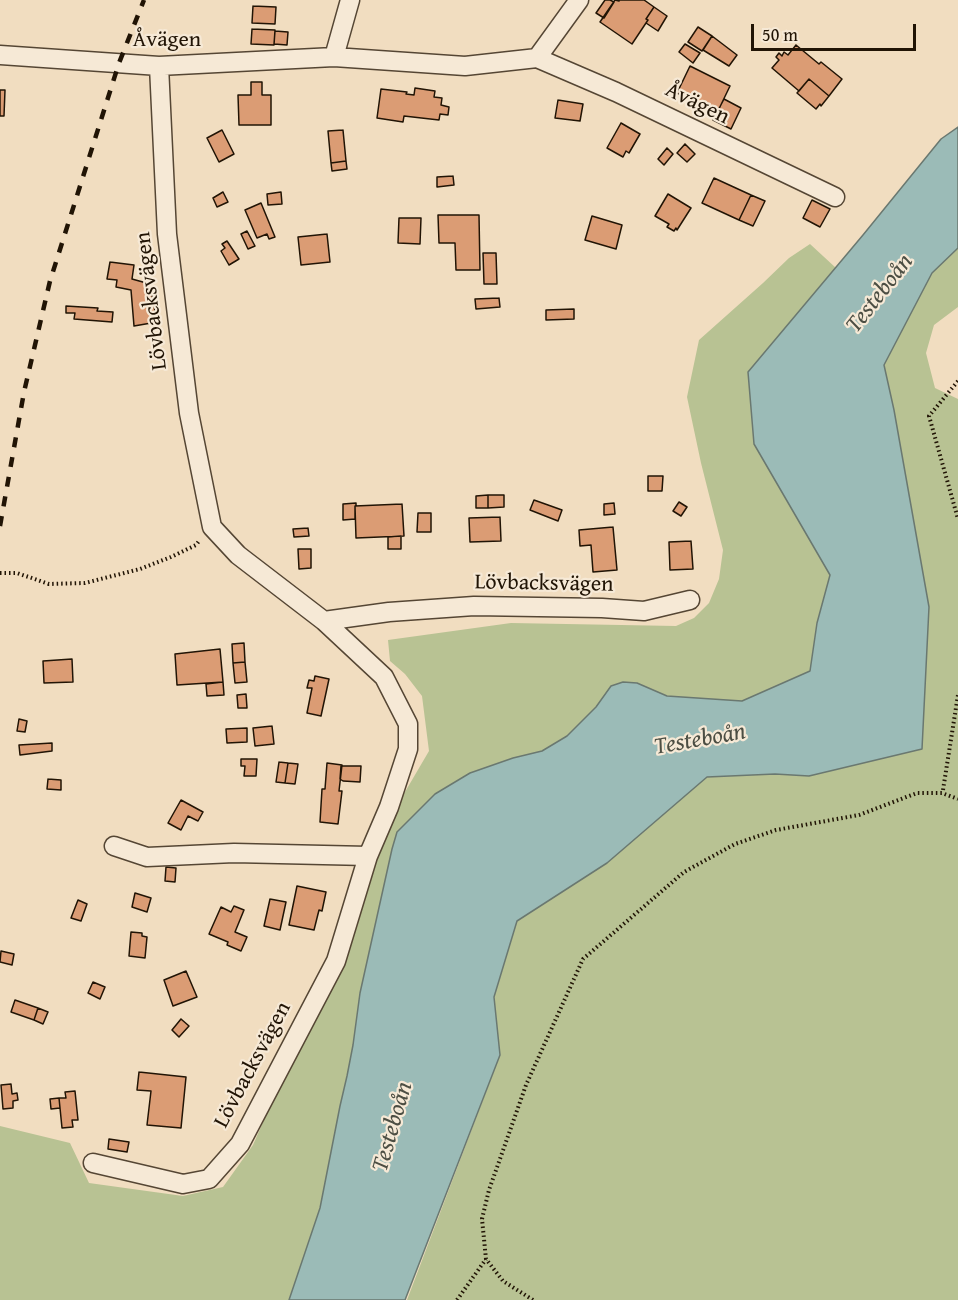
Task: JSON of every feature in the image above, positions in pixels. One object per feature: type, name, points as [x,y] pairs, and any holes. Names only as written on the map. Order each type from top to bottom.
[{"type":"street","points":[[334,57],[350,0]]},
{"type":"street","points":[[537,58],[579,0]]},
{"type":"street","name":"Åvägen","points":[[0,55],[159,66],[334,57],[465,66],[537,58],[616,92],[835,197]]},
{"type":"street","name":"Lövbacksvägen","points":[[93,1163],[183,1184],[209,1179],[240,1144],[336,961],[368,856],[389,807],[408,749],[408,724],[384,677],[324,621],[238,555],[212,527],[189,413],[169,244],[159,66]]},
{"type":"street","name":"Lövbacksvägen","points":[[324,621],[389,612],[474,606],[644,611],[690,600]]},
{"type":"street","points":[[114,846],[147,857],[234,853],[368,856]]},
{"type":"path","points":[[958,381],[929,417],[958,519]]},
{"type":"path","points":[[0,573],[17,573],[49,584],[85,583],[140,569],[171,557],[196,544],[212,527]]},
{"type":"path","points":[[943,790],[958,695]]},
{"type":"path","points":[[533,1300],[503,1281],[486,1259],[483,1219],[489,1190],[526,1085],[583,959],[684,872],[735,844],[776,830],[859,815],[917,793],[942,794],[958,799]]},
{"type":"path","points":[[457,1300],[486,1259]]},
{"type":"green space","points":[[810,244],[836,268],[748,372],[754,444],[830,575],[817,623],[810,671],[742,701],[667,696],[637,683],[623,682],[611,686],[596,707],[567,736],[542,752],[513,758],[392,849],[360,993],[353,1045],[320,1208],[289,1300],[0,1300],[0,1126],[70,1143],[89,1183],[183,1196],[223,1187],[253,1145],[270,1106],[345,965],[374,858],[395,809],[429,751],[422,696],[405,674],[390,661],[388,640],[511,623],[676,626],[694,618],[709,603],[719,579],[723,550],[687,397],[699,340],[789,258]]},
{"type":"green space","points":[[958,248],[958,307],[934,325],[926,353],[935,388],[958,399],[958,1300],[407,1300],[500,1055],[494,997],[517,921],[607,863],[707,777],[775,774],[809,776],[929,607],[884,365],[932,273]]},
{"type":"water","name":"Testeboån","points":[[958,127],[958,248],[932,273],[884,365],[929,607],[922,749],[809,776],[775,774],[707,777],[607,863],[517,921],[494,997],[500,1055],[405,1300],[289,1300],[320,1208],[353,1045],[360,993],[397,832],[435,794],[470,773],[542,751],[567,736],[596,707],[611,686],[623,682],[637,683],[667,696],[742,701],[810,671],[817,623],[830,575],[754,444],[748,372],[941,139]]},
{"type":"building","points":[[605,0],[614,2],[604,18],[596,13]]},
{"type":"building","points":[[615,0],[644,0],[654,7],[632,44],[600,22]]},
{"type":"building","points":[[253,6],[276,7],[275,24],[252,23]]},
{"type":"building","points":[[654,7],[667,16],[658,31],[646,23]]},
{"type":"building","points":[[698,27],[712,36],[702,51],[688,42]]},
{"type":"building","points":[[252,29],[275,30],[274,45],[251,44]]},
{"type":"building","points":[[275,31],[288,32],[287,45],[274,44]]},
{"type":"building","points":[[712,36],[737,55],[729,66],[703,50]]},
{"type":"building","points":[[685,44],[700,53],[693,63],[679,52]]},
{"type":"building","points":[[796,45],[842,79],[829,96],[809,79],[799,91],[772,68],[779,60],[776,57],[779,53],[782,56],[784,52],[788,55]]},
{"type":"building","points":[[690,66],[730,86],[717,113],[677,93]]},
{"type":"building","points":[[809,79],[829,96],[816,109],[797,93]]},
{"type":"building","points":[[251,82],[262,82],[262,95],[271,95],[271,125],[239,125],[238,95],[251,95]]},
{"type":"building","points":[[415,88],[435,91],[434,97],[442,98],[441,105],[449,107],[448,115],[440,114],[439,120],[404,116],[403,122],[377,118],[381,89],[414,95]]},
{"type":"building","points":[[0,90],[5,90],[4,116],[0,116]]},
{"type":"building","points":[[724,99],[741,108],[731,129],[713,120]]},
{"type":"building","points":[[558,100],[583,104],[580,121],[555,118]]},
{"type":"building","points":[[621,123],[640,134],[629,153],[626,151],[623,157],[607,148]]},
{"type":"building","points":[[222,130],[234,154],[219,162],[207,138]]},
{"type":"building","points":[[343,130],[346,161],[331,163],[328,131]]},
{"type":"building","points":[[685,144],[695,154],[687,162],[677,153]]},
{"type":"building","points":[[667,148],[673,154],[664,165],[658,159]]},
{"type":"building","points":[[346,161],[347,169],[332,171],[331,163]]},
{"type":"building","points":[[453,176],[454,185],[437,187],[437,177]]},
{"type":"building","points":[[714,178],[751,195],[739,220],[702,203]]},
{"type":"building","points":[[223,192],[228,202],[217,207],[213,198]]},
{"type":"building","points":[[281,192],[282,204],[268,205],[267,194]]},
{"type":"building","points":[[668,194],[691,208],[677,230],[676,228],[674,231],[667,227],[669,224],[655,216]]},
{"type":"building","points":[[751,195],[765,201],[753,226],[739,220]]},
{"type":"building","points":[[812,200],[830,209],[820,227],[803,218]]},
{"type":"building","points":[[261,203],[275,237],[269,239],[267,234],[257,238],[245,210]]},
{"type":"building","points":[[438,215],[479,215],[480,270],[456,270],[455,243],[439,243]]},
{"type":"building","points":[[592,216],[622,225],[616,249],[585,240]]},
{"type":"building","points":[[399,218],[421,218],[420,244],[398,243]]},
{"type":"building","points":[[247,231],[255,246],[248,249],[241,234]]},
{"type":"building","points":[[327,234],[330,262],[301,265],[298,237]]},
{"type":"building","points":[[227,241],[239,259],[229,265],[221,251],[225,248],[222,244]]},
{"type":"building","points":[[483,253],[496,253],[497,284],[484,284]]},
{"type":"building","points":[[110,262],[134,265],[132,279],[150,284],[157,322],[134,326],[131,290],[116,287],[117,280],[107,279]]},
{"type":"building","points":[[499,298],[500,307],[476,309],[475,299]]},
{"type":"building","points":[[66,306],[98,308],[97,311],[113,312],[112,322],[74,319],[75,313],[66,313]]},
{"type":"building","points":[[574,309],[574,319],[546,320],[546,310]]},
{"type":"building","points":[[648,476],[663,476],[662,491],[648,491]]},
{"type":"building","points":[[488,495],[504,495],[504,507],[488,508]]},
{"type":"building","points":[[488,495],[488,508],[476,508],[476,496]]},
{"type":"building","points":[[534,500],[562,510],[558,521],[530,510]]},
{"type":"building","points":[[679,502],[687,507],[681,516],[673,511]]},
{"type":"building","points":[[356,503],[355,519],[343,520],[343,504]]},
{"type":"building","points":[[614,503],[615,514],[604,515],[604,504]]},
{"type":"building","points":[[402,504],[404,536],[356,538],[355,506]]},
{"type":"building","points":[[418,513],[431,513],[431,532],[417,532]]},
{"type":"building","points":[[500,517],[501,541],[470,542],[469,518]]},
{"type":"building","points":[[613,527],[617,570],[593,572],[591,545],[580,546],[579,530]]},
{"type":"building","points":[[308,528],[309,536],[294,537],[293,529]]},
{"type":"building","points":[[401,536],[401,549],[388,549],[388,537]]},
{"type":"building","points":[[691,541],[693,569],[670,570],[669,542]]},
{"type":"building","points":[[298,549],[311,549],[311,568],[299,569]]},
{"type":"building","points":[[244,643],[245,662],[233,663],[232,644]]},
{"type":"building","points":[[220,649],[223,682],[177,685],[175,654]]},
{"type":"building","points":[[72,659],[73,682],[44,683],[43,661]]},
{"type":"building","points":[[245,662],[247,682],[235,683],[233,663]]},
{"type":"building","points":[[315,676],[329,679],[321,716],[307,713],[312,688],[307,688],[309,680],[314,681]]},
{"type":"building","points":[[223,682],[224,695],[207,696],[206,684]]},
{"type":"building","points":[[246,694],[247,708],[238,708],[237,695]]},
{"type":"building","points":[[19,719],[27,721],[25,732],[17,731]]},
{"type":"building","points":[[272,726],[274,744],[255,746],[253,728]]},
{"type":"building","points":[[247,728],[247,742],[227,743],[226,729]]},
{"type":"building","points":[[52,743],[52,751],[20,755],[19,745]]},
{"type":"building","points":[[241,759],[257,759],[256,776],[244,776],[245,766],[241,766]]},
{"type":"building","points":[[279,762],[288,763],[285,783],[276,782]]},
{"type":"building","points":[[288,763],[298,764],[295,784],[285,783]]},
{"type":"building","points":[[327,763],[342,765],[338,824],[320,822],[322,789],[325,789]]},
{"type":"building","points":[[341,766],[361,766],[360,782],[340,779]]},
{"type":"building","points":[[48,779],[61,780],[61,790],[47,789]]},
{"type":"building","points":[[181,800],[203,812],[198,821],[188,816],[181,830],[168,823]]},
{"type":"building","points":[[166,867],[176,868],[175,882],[165,881]]},
{"type":"building","points":[[297,886],[326,892],[322,911],[319,910],[314,930],[289,925]]},
{"type":"building","points":[[135,893],[151,898],[147,912],[132,907]]},
{"type":"building","points":[[270,899],[286,902],[280,930],[264,926]]},
{"type":"building","points":[[78,900],[87,904],[81,921],[71,918]]},
{"type":"building","points":[[234,906],[244,910],[235,932],[247,937],[241,951],[227,945],[228,942],[209,934],[221,907],[231,912]]},
{"type":"building","points":[[131,932],[142,933],[142,936],[147,937],[145,958],[129,956]]},
{"type":"building","points":[[1,951],[14,954],[12,965],[0,962]]},
{"type":"building","points":[[186,971],[197,997],[173,1006],[164,980]]},
{"type":"building","points":[[93,982],[105,987],[100,999],[88,993]]},
{"type":"building","points":[[15,1000],[38,1008],[34,1020],[11,1012]]},
{"type":"building","points":[[38,1008],[48,1012],[43,1024],[34,1020]]},
{"type":"building","points":[[181,1019],[189,1026],[179,1037],[172,1030]]},
{"type":"building","points":[[139,1072],[186,1077],[181,1128],[147,1125],[151,1091],[137,1090]]},
{"type":"building","points":[[11,1084],[12,1094],[17,1093],[18,1100],[13,1101],[13,1108],[3,1109],[1,1085]]},
{"type":"building","points":[[75,1091],[78,1120],[72,1120],[73,1127],[62,1128],[59,1098],[66,1098],[65,1092]]},
{"type":"building","points":[[59,1098],[60,1108],[51,1109],[50,1099]]},
{"type":"building","points":[[109,1139],[129,1142],[127,1152],[108,1149]]},
{"type":"railway","points":[[0,526],[24,392],[50,281],[119,63],[144,0]]}]
